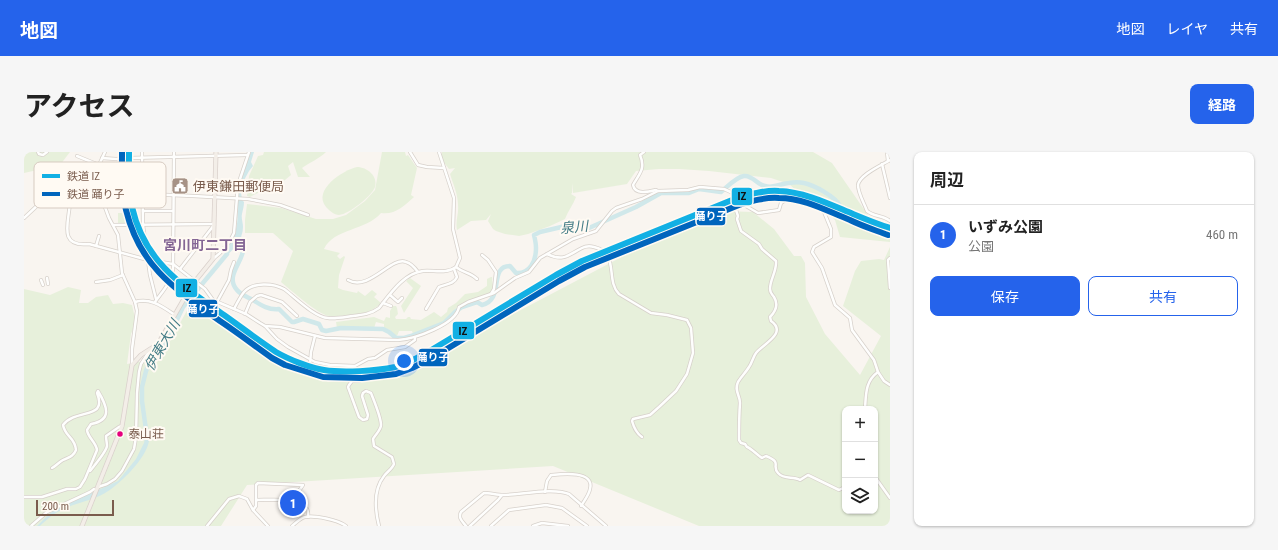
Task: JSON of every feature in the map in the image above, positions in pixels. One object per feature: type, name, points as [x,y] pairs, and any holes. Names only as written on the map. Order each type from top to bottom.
[{"type":"main road","points":[[82,526],[122,426],[132,365],[135,361],[158,344],[196,282],[213,259],[216,154]]},
{"type":"street","points":[[38,152],[39,154],[43,155],[47,152]]},
{"type":"street","points":[[100,162],[105,152]]},
{"type":"street","points":[[142,152],[143,162]]},
{"type":"street","points":[[156,301],[170,282],[173,272],[174,152]]},
{"type":"street","points":[[410,152],[418,165],[444,168]]},
{"type":"street","points":[[426,309],[439,287],[454,283],[456,280],[457,276],[455,268],[460,258],[453,229],[454,198],[439,152]]},
{"type":"street","points":[[644,152],[640,155],[643,163],[642,169],[639,176],[633,183],[633,188],[636,191],[649,192],[656,190],[688,190],[700,187],[719,188],[728,190],[735,194],[739,202],[758,213],[779,210],[781,202],[787,199],[819,208],[824,212],[831,229],[831,237],[814,247],[812,252],[813,255],[822,268],[835,305],[850,318],[852,330],[874,360],[878,372],[884,381],[890,385]]},
{"type":"street","points":[[887,152],[889,161],[866,174],[860,179],[858,186],[867,212],[880,215],[890,222]]},
{"type":"street","points":[[102,158],[121,159],[216,154],[248,154],[238,185],[234,233],[230,241],[213,259]]},
{"type":"street","points":[[77,156],[92,162]]},
{"type":"street","points":[[882,164],[888,183],[890,198]]},
{"type":"street","points":[[265,326],[280,327],[325,338],[409,340],[415,338],[445,324],[458,312],[459,307],[468,302],[494,293],[515,278],[529,272],[540,258],[573,239],[596,231],[616,208],[642,200],[658,191]]},
{"type":"street","points":[[166,195],[248,199],[280,205],[308,215]]},
{"type":"street","points":[[739,202],[735,207],[741,231],[759,244],[762,249],[776,261],[775,272],[772,277],[770,288],[775,298],[776,306],[775,312],[770,317],[777,329],[776,335],[756,353],[750,366],[738,382],[737,392],[740,401],[739,440],[762,458],[766,456],[774,460],[776,462],[779,474],[800,480],[808,475],[839,490],[842,488]]},
{"type":"street","points":[[24,218],[35,208]]},
{"type":"street","points":[[70,208],[67,230],[69,238],[76,244],[89,244],[148,260],[173,264],[205,289],[213,300],[234,309],[265,326],[277,339],[310,360],[330,365],[355,366],[368,359],[375,358],[387,350],[405,347],[415,340],[415,338]]},
{"type":"street","points":[[105,208],[108,218],[118,235],[123,274],[135,302],[137,311],[132,349],[132,365]]},
{"type":"street","points":[[156,301],[148,260],[143,225],[143,211],[173,211]]},
{"type":"street","points":[[113,225],[215,224]]},
{"type":"street","points":[[180,269],[215,224]]},
{"type":"street","points":[[96,246],[99,236]]},
{"type":"street","points":[[547,254],[555,258],[559,258],[571,255],[585,246],[601,249],[609,258],[612,278],[616,291],[619,294],[651,313],[687,320],[691,328],[693,353],[686,374],[676,391],[650,415],[634,419],[632,421],[637,433],[642,437]]},
{"type":"street","points":[[482,255],[488,260],[496,272],[494,289],[490,295]]},
{"type":"street","points":[[890,258],[888,260],[888,269],[890,288]]},
{"type":"street","points":[[348,280],[357,284],[375,276],[401,261],[405,261],[410,264],[418,272]]},
{"type":"street","points":[[217,302],[229,280],[234,262]]},
{"type":"street","points":[[234,309],[244,292],[251,287],[261,285],[280,286],[313,312],[322,317],[327,318],[371,313],[379,308],[407,278],[418,272],[446,271],[455,268],[472,274],[477,279]]},
{"type":"street","points":[[96,282],[110,280],[123,274]]},
{"type":"street","points":[[47,278],[48,284]]},
{"type":"street","points":[[41,280],[43,285]]},
{"type":"street","points":[[244,314],[250,302],[254,298],[261,295],[282,302],[297,316]]},
{"type":"street","points":[[390,296],[398,302],[402,298]]},
{"type":"street","points":[[135,302],[156,301],[175,315]]},
{"type":"street","points":[[383,303],[391,306]]},
{"type":"street","points":[[315,336],[310,360],[311,371],[318,375],[358,376],[360,378],[359,381],[352,382],[348,387],[359,417],[363,420],[367,419],[368,415],[362,396],[366,391],[371,393],[378,411],[381,425],[380,430],[373,439],[374,446],[392,457],[394,464],[383,477],[378,489],[375,505],[379,526]]},
{"type":"street","points":[[31,526],[47,512],[107,484],[115,479],[122,471],[134,449],[136,437],[139,372],[141,364],[150,350]]},
{"type":"street","points":[[865,406],[868,383],[878,372]]},
{"type":"street","points":[[24,497],[42,497],[67,489],[76,489],[80,487],[97,450],[97,446],[87,433],[87,430],[91,424],[99,423],[106,416],[105,403],[98,391],[97,393],[100,403],[99,408],[95,411],[75,415],[62,425],[65,434],[73,440],[76,450],[72,456],[62,460],[56,467],[52,468]]},
{"type":"street","points":[[88,471],[104,453],[107,447],[106,436],[122,426]]},
{"type":"street","points":[[544,492],[547,481],[551,475],[568,473],[584,477],[588,480],[591,486],[581,506]]},
{"type":"street","points":[[876,478],[890,498]]},
{"type":"street","points":[[252,510],[256,506],[256,485],[258,483],[303,485],[293,500]]},
{"type":"street","points":[[466,526],[460,520],[459,515],[484,493],[502,495],[544,492],[564,492],[568,494],[606,526]]},
{"type":"street","points":[[470,526],[502,495]]},
{"type":"street","points":[[207,526],[229,498],[239,496],[247,499],[252,510],[268,526]]},
{"type":"street","points":[[257,500],[293,500],[306,507],[308,510],[308,517]]},
{"type":"street","points":[[491,526],[508,510],[546,505],[562,508],[587,526]]},
{"type":"street","points":[[292,526],[301,519],[308,517],[338,521],[346,526]]},
{"type":"street","points":[[533,526],[542,523],[568,526]]},
{"type":"green space","points":[[24,152],[70,152],[62,162],[34,162],[34,171],[24,173]]},
{"type":"green space","points":[[264,152],[326,152],[302,168],[310,177],[298,177],[293,162],[288,166],[291,175],[279,185],[269,187],[250,197],[247,196],[249,176],[258,156],[263,155]]},
{"type":"green space","points":[[382,152],[405,152],[406,156],[408,155],[417,168],[411,195],[414,197],[403,207],[391,213],[381,213],[375,219],[335,237],[324,249],[340,253],[337,256],[340,259],[344,256],[345,257],[339,275],[338,288],[357,293],[358,291],[365,296],[372,290],[377,294],[374,297],[381,303],[374,309],[363,313],[329,316],[318,311],[281,282],[293,251],[273,233],[245,233],[247,204],[281,208],[316,219],[333,219],[346,215],[365,201],[375,190]]},
{"type":"green space","points":[[442,152],[813,152],[832,163],[870,218],[890,234],[890,242],[840,237],[835,220],[806,191],[801,195],[789,184],[771,178],[679,169],[636,171],[627,184],[573,193],[572,183],[571,194],[576,197],[565,219],[528,234],[519,236],[496,231],[488,221],[491,214],[486,220],[471,221],[457,230],[456,224],[458,201],[450,174],[455,168],[449,169],[442,160]]},
{"type":"green space","points":[[357,167],[368,170],[371,173],[375,179],[375,187],[365,200],[354,208],[343,214],[334,214],[326,207],[323,201],[323,194],[326,188],[337,176]]},
{"type":"green space","points":[[723,211],[753,212],[774,229],[794,256],[801,256],[805,263],[806,297],[825,334],[860,375],[881,336],[843,306],[855,271],[861,261],[879,259],[884,260],[890,247],[890,526],[699,526],[553,466],[247,485],[221,526],[24,526],[24,289],[50,295],[68,287],[81,290],[79,303],[88,303],[96,297],[108,295],[113,304],[123,303],[132,305],[135,318],[127,364],[154,359],[169,343],[190,305],[195,301],[328,382],[403,372],[633,251],[690,224]]},
{"type":"green space","points":[[118,213],[130,213],[130,225],[121,226],[120,223],[118,223]]},
{"type":"green space","points":[[491,277],[493,289],[488,295],[459,305],[444,322],[413,334],[412,331],[399,331],[397,336],[390,330],[384,328],[384,324],[376,322],[374,328],[337,328],[336,322],[374,317],[384,321],[386,317],[390,318],[390,311],[393,306],[396,306],[397,308],[398,314],[395,317],[396,319],[406,319],[410,317],[411,319],[421,320],[434,312],[441,317],[447,312],[448,308],[456,303],[465,294],[478,292],[487,286],[487,279]]},
{"type":"green space","points":[[410,278],[421,286],[404,313],[401,306],[413,288],[406,281]]},
{"type":"water","points":[[251,152],[254,152],[251,162],[253,166],[242,184],[241,192],[242,200],[244,202],[242,216],[243,232],[239,241],[230,253],[222,259],[227,253],[225,249],[231,241],[236,228],[240,183]]},
{"type":"water","points":[[144,420],[150,436],[148,443],[141,459],[124,478],[105,493],[64,509],[53,515],[40,526],[37,526],[56,509],[118,481],[136,459],[144,443],[147,429]]},
{"type":"waterway","name":"泉川","points":[[238,236],[242,243],[243,250],[235,270],[233,283],[237,290],[243,295],[266,307],[279,309],[292,322],[303,319],[319,324],[322,330],[326,331],[341,328],[383,329],[396,338],[404,338],[444,323],[462,307],[477,302],[482,305],[489,302],[493,297],[498,277],[503,267],[510,266],[516,273],[521,273],[531,266],[536,253],[534,235],[540,232],[570,225],[589,228],[636,207],[661,193],[689,193],[699,189],[721,192],[738,178],[747,176],[768,187],[795,182],[808,184],[829,195],[840,206]]},
{"type":"waterway","name":"伊東大川","points":[[147,437],[142,401],[142,387],[146,371],[152,357],[165,345],[183,307],[227,254]]},
{"type":"rail line","name":"踊り子","points":[[122,152],[122,162]]},
{"type":"rail line","name":"IZ","points":[[129,152],[129,162]]},
{"type":"rail line","name":"IZ","points":[[132,208],[145,242],[166,270],[179,282],[276,352],[306,365],[332,371],[379,370],[408,363],[582,261],[737,198],[748,195],[774,191],[798,194],[817,199],[890,228]]},
{"type":"rail line","name":"踊り子","points":[[126,208],[132,230],[140,247],[161,275],[174,287],[272,358],[285,365],[323,377],[362,378],[396,374],[412,368],[432,358],[559,281],[585,267],[739,205],[754,201],[774,198],[797,200],[888,235]]},
{"type":"place","name":"伊東鎌田郵便局","points":[[180,186]]},
{"type":"place","name":"泰山荘","points":[[120,434]]},
{"type":"place","name":"いずみ公園","points":[[293,503]]},
{"type":"district","name":"宮川町二丁目","points":[[205,245]]}]
